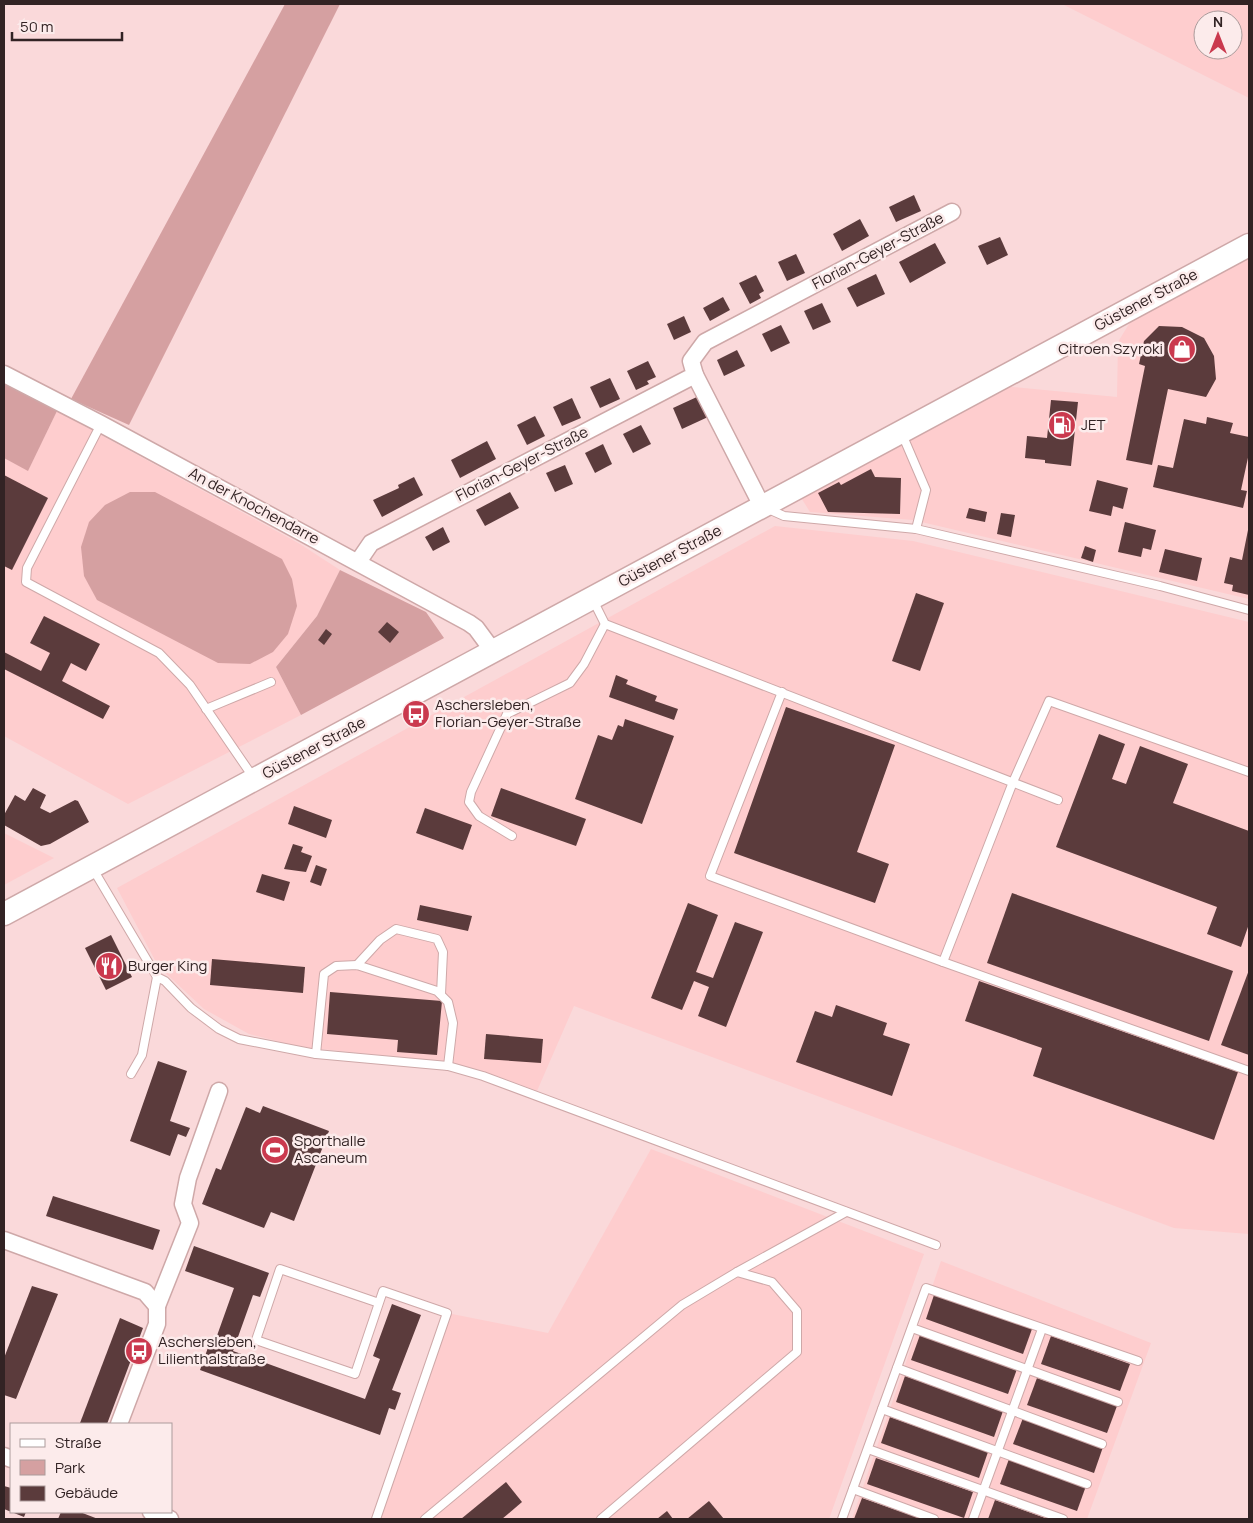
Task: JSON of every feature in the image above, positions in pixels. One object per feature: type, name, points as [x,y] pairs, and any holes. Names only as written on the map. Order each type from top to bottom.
[{"type":"main road","name":"Güstener Straße","points":[[4,914],[1249,245]]},
{"type":"street","name":"Florian-Geyer-Straße","points":[[358,562],[371,542],[695,375],[691,361],[705,342],[952,212]]},
{"type":"street","name":"An der Knochendarre","points":[[4,374],[358,562],[476,628],[492,652]]},
{"type":"street","points":[[695,375],[762,506]]},
{"type":"street","points":[[119,1423],[157,1324],[157,1306],[190,1223],[183,1204],[188,1178],[219,1091]]},
{"type":"street","points":[[4,1240],[145,1292],[157,1306]]},
{"type":"street","points":[[154,1513],[170,1519]]},
{"type":"lane","points":[[101,424],[27,568],[26,582],[159,653],[190,685],[242,759],[254,780]]},
{"type":"lane","points":[[901,432],[926,490],[916,529]]},
{"type":"lane","points":[[762,506],[784,516],[916,529],[1160,586],[1249,610]]},
{"type":"lane","points":[[592,598],[605,624],[1058,800]]},
{"type":"lane","points":[[512,836],[479,816],[469,802],[471,792],[508,714],[570,683],[584,664],[605,624]]},
{"type":"lane","points":[[206,709],[271,682]]},
{"type":"lane","points":[[782,692],[710,876],[943,962],[1249,1071]]},
{"type":"lane","points":[[943,962],[1013,782],[1049,702],[1249,772]]},
{"type":"lane","points":[[92,867],[157,977],[166,981],[191,1008],[219,1029],[239,1039],[316,1054],[448,1066],[483,1076],[936,1245]]},
{"type":"lane","points":[[357,965],[380,940],[396,929],[437,939],[443,952],[441,994]]},
{"type":"lane","points":[[316,1054],[324,974],[336,966],[357,965],[437,991],[441,994],[448,1002],[453,1023],[448,1066]]},
{"type":"lane","points":[[131,1074],[142,1055],[157,977]]},
{"type":"lane","points":[[425,1519],[682,1305],[737,1272],[846,1212]]},
{"type":"lane","points":[[376,1519],[447,1313],[384,1291],[356,1374],[256,1340],[280,1269],[379,1303]]},
{"type":"lane","points":[[601,1519],[797,1352],[797,1311],[772,1282],[737,1272]]},
{"type":"lane","points":[[842,1519],[926,1288],[1138,1361]]},
{"type":"lane","points":[[912,1328],[1118,1402]]},
{"type":"lane","points":[[973,1519],[1042,1329]]},
{"type":"lane","points":[[897,1368],[1102,1444]]},
{"type":"lane","points":[[882,1409],[1087,1484]]},
{"type":"lane","points":[[868,1449],[1063,1519]]},
{"type":"lane","points":[[853,1489],[934,1519]]},
{"type":"shaded area","points":[[1062,4],[1249,4],[1249,98]]},
{"type":"shaded area","points":[[1249,258],[1249,599],[913,520],[810,512],[800,496],[1002,386],[1117,397],[1118,342],[1132,319]]},
{"type":"shaded area","points":[[57,411],[300,544],[340,570],[317,616],[276,667],[301,715],[128,804],[4,736],[4,458],[28,470]]},
{"type":"shaded area","points":[[775,526],[913,541],[1249,622],[1249,1234],[1174,1228],[574,1006],[537,1091],[480,1070],[441,1061],[300,1047],[249,1034],[204,1009],[158,966],[117,888]]},
{"type":"shaded area","points":[[4,833],[54,858],[4,885]]},
{"type":"shaded area","points":[[651,1149],[924,1254],[829,1519],[376,1519],[447,1313],[548,1333]]},
{"type":"shaded area","points":[[941,1261],[1151,1343],[1087,1519],[852,1519]]},
{"type":"green space","points":[[285,4],[340,4],[129,425],[71,399]]},
{"type":"green space","points":[[4,383],[57,411],[28,471],[4,458]]},
{"type":"green space","points":[[130,492],[155,492],[282,559],[292,579],[297,606],[288,634],[273,652],[250,664],[218,663],[97,600],[84,576],[81,547],[89,522],[105,505]]},
{"type":"green space","points":[[340,570],[426,612],[444,638],[301,715],[276,667],[317,616]]},
{"type":"building","points":[[914,195],[921,211],[896,222],[889,207]]},
{"type":"building","points":[[860,219],[869,236],[842,251],[833,234]]},
{"type":"building","points":[[1000,237],[1008,255],[987,265],[978,246]]},
{"type":"building","points":[[935,243],[946,263],[910,283],[899,262]]},
{"type":"building","points":[[796,254],[805,273],[787,281],[778,262]]},
{"type":"building","points":[[876,274],[885,294],[857,307],[847,288]]},
{"type":"building","points":[[756,275],[764,291],[759,294],[761,298],[750,304],[739,283]]},
{"type":"building","points":[[723,297],[730,310],[710,321],[703,308]]},
{"type":"building","points":[[822,303],[831,322],[813,330],[804,311]]},
{"type":"building","points":[[684,316],[691,332],[674,340],[667,324]]},
{"type":"building","points":[[781,325],[790,343],[771,352],[762,334]]},
{"type":"building","points":[[1159,326],[1182,327],[1204,338],[1214,356],[1216,379],[1206,397],[1168,389],[1152,465],[1126,460],[1145,366],[1139,364],[1144,341]]},
{"type":"building","points":[[737,350],[745,366],[724,376],[717,360]]},
{"type":"building","points":[[648,361],[656,377],[647,381],[649,384],[636,390],[627,371]]},
{"type":"building","points":[[610,378],[620,399],[600,408],[590,387]]},
{"type":"building","points":[[699,396],[708,417],[682,429],[673,408]]},
{"type":"building","points":[[572,398],[581,418],[562,426],[553,407]]},
{"type":"building","name":"JET","points":[[1051,400],[1078,402],[1071,466],[1025,458],[1027,436],[1047,438]]},
{"type":"building","points":[[535,416],[545,436],[527,445],[517,425]]},
{"type":"building","points":[[1207,417],[1233,423],[1230,433],[1249,437],[1249,453],[1241,490],[1247,491],[1243,508],[1153,487],[1158,465],[1173,468],[1184,419],[1206,424]]},
{"type":"building","points":[[641,425],[651,444],[633,453],[623,434]]},
{"type":"building","points":[[487,441],[496,459],[460,478],[451,460]]},
{"type":"building","points":[[603,444],[612,464],[595,473],[585,453]]},
{"type":"building","points":[[565,465],[573,484],[555,492],[546,473]]},
{"type":"building","points":[[871,469],[875,477],[901,478],[900,514],[828,512],[818,493],[839,482],[841,485]]},
{"type":"building","points":[[4,475],[48,498],[12,570],[4,566]]},
{"type":"building","points":[[414,477],[423,495],[382,517],[373,500],[399,488],[398,485]]},
{"type":"building","points":[[1097,480],[1128,488],[1123,509],[1113,506],[1111,516],[1089,511]]},
{"type":"building","points":[[510,492],[519,508],[485,526],[476,510]]},
{"type":"building","points":[[969,508],[987,512],[985,522],[966,518]]},
{"type":"building","points":[[1001,513],[1015,515],[1011,537],[997,534]]},
{"type":"building","points":[[1125,522],[1156,530],[1151,550],[1143,548],[1141,557],[1118,552]]},
{"type":"building","points":[[443,527],[450,542],[433,551],[425,537]]},
{"type":"building","points":[[1248,530],[1249,595],[1232,591],[1233,585],[1224,583],[1230,557],[1242,560]]},
{"type":"building","points":[[1085,546],[1096,550],[1093,562],[1081,558]]},
{"type":"building","points":[[1165,549],[1202,558],[1197,581],[1159,572]]},
{"type":"building","points":[[916,593],[944,603],[920,671],[892,661]]},
{"type":"building","points":[[44,616],[100,644],[86,671],[71,663],[62,681],[110,706],[103,719],[4,669],[4,652],[41,671],[50,653],[30,643]]},
{"type":"building","points":[[387,622],[399,632],[390,643],[378,632]]},
{"type":"building","points":[[326,629],[332,634],[324,645],[318,640]]},
{"type":"building","points":[[616,675],[628,680],[626,684],[657,696],[655,701],[678,709],[674,720],[609,697]]},
{"type":"building","points":[[786,707],[895,745],[857,852],[889,864],[875,903],[734,853]]},
{"type":"building","points":[[625,719],[674,736],[642,824],[575,799],[598,735],[612,740],[618,725],[623,727]]},
{"type":"building","points":[[1099,734],[1125,744],[1112,779],[1126,784],[1140,746],[1188,764],[1173,803],[1249,831],[1249,924],[1241,947],[1207,934],[1217,907],[1056,847]]},
{"type":"building","points":[[33,788],[46,795],[40,808],[50,813],[75,800],[78,801],[89,822],[50,844],[41,846],[4,825],[4,815],[15,795],[25,801]]},
{"type":"building","points":[[501,788],[586,819],[576,846],[491,816]]},
{"type":"building","points":[[294,806],[332,820],[326,838],[288,824]]},
{"type":"building","points":[[425,808],[472,825],[463,850],[416,833]]},
{"type":"building","points":[[293,844],[303,847],[301,852],[312,856],[306,872],[284,869]]},
{"type":"building","points":[[316,865],[327,869],[321,886],[310,882]]},
{"type":"building","points":[[262,874],[290,882],[284,901],[256,892]]},
{"type":"building","points":[[1012,893],[1233,971],[1209,1041],[987,963]]},
{"type":"building","points":[[688,903],[718,915],[696,972],[713,978],[735,922],[763,932],[726,1027],[698,1016],[709,987],[694,981],[682,1010],[651,998]]},
{"type":"building","points":[[420,905],[472,916],[468,931],[417,920]]},
{"type":"building","points":[[111,935],[132,977],[106,990],[85,948]]},
{"type":"building","points":[[212,959],[305,967],[303,993],[210,985]]},
{"type":"building","points":[[1249,970],[1249,1055],[1221,1045]]},
{"type":"building","points":[[979,981],[1238,1072],[1214,1140],[1033,1076],[1042,1048],[965,1021]]},
{"type":"building","points":[[330,992],[442,1001],[437,1055],[397,1052],[398,1040],[327,1034]]},
{"type":"building","points":[[836,1005],[887,1023],[883,1035],[910,1044],[892,1096],[796,1062],[815,1011],[832,1017]]},
{"type":"building","points":[[486,1034],[543,1039],[541,1063],[484,1059]]},
{"type":"building","points":[[158,1061],[187,1071],[170,1121],[190,1128],[186,1137],[178,1134],[170,1156],[130,1141]]},
{"type":"building","name":"Sporthalle Ascaneum","points":[[263,1106],[329,1131],[294,1221],[271,1212],[264,1228],[202,1204],[216,1168],[221,1170],[246,1107],[260,1113]]},
{"type":"building","points":[[53,1196],[160,1230],[153,1250],[46,1216]]},
{"type":"building","points":[[194,1246],[269,1273],[260,1297],[253,1295],[233,1351],[365,1399],[380,1359],[373,1356],[392,1304],[421,1315],[392,1390],[401,1393],[395,1410],[389,1408],[380,1435],[200,1370],[210,1342],[214,1344],[234,1288],[185,1271]]},
{"type":"building","points":[[32,1286],[58,1294],[16,1399],[4,1395],[4,1358]]},
{"type":"building","points":[[934,1295],[1032,1329],[1023,1354],[926,1319]]},
{"type":"building","points":[[120,1318],[143,1328],[107,1423],[80,1423]]},
{"type":"building","points":[[920,1335],[1017,1369],[1008,1394],[911,1360]]},
{"type":"building","points":[[1051,1336],[1130,1364],[1120,1391],[1041,1364]]},
{"type":"building","points":[[905,1376],[1003,1411],[994,1437],[896,1402]]},
{"type":"building","points":[[1037,1378],[1117,1406],[1107,1433],[1027,1405]]},
{"type":"building","points":[[890,1417],[988,1452],[979,1478],[881,1443]]},
{"type":"building","points":[[1023,1418],[1103,1447],[1094,1473],[1013,1444]]},
{"type":"building","points":[[876,1458],[973,1492],[964,1518],[867,1484]]},
{"type":"building","points":[[1009,1459],[1086,1486],[1077,1511],[1000,1484]]},
{"type":"building","points":[[506,1482],[522,1502],[502,1519],[461,1519]]},
{"type":"building","points":[[4,1486],[10,1488],[10,1512],[4,1509]]},
{"type":"building","points":[[862,1498],[922,1519],[854,1519]]},
{"type":"building","points":[[995,1500],[1048,1519],[988,1519]]},
{"type":"building","points":[[709,1501],[724,1519],[687,1519]]},
{"type":"building","points":[[667,1511],[673,1519],[657,1519]]},
{"type":"building","points":[[14,1513],[26,1513],[24,1517]]},
{"type":"building","points":[[61,1513],[83,1513],[98,1519],[58,1519]]},
{"type":"place","name":"Citroen Szyroki","points":[[1182,349]]},
{"type":"place","name":"JET","points":[[1062,425]]},
{"type":"place","name":"Aschersleben, Florian-Geyer-Straße","points":[[416,714]]},
{"type":"place","name":"Burger King","points":[[109,966]]},
{"type":"place","name":"Sporthalle Ascaneum","points":[[275,1150]]},
{"type":"place","name":"Aschersleben, Lilienthalstraße","points":[[139,1351]]}]
